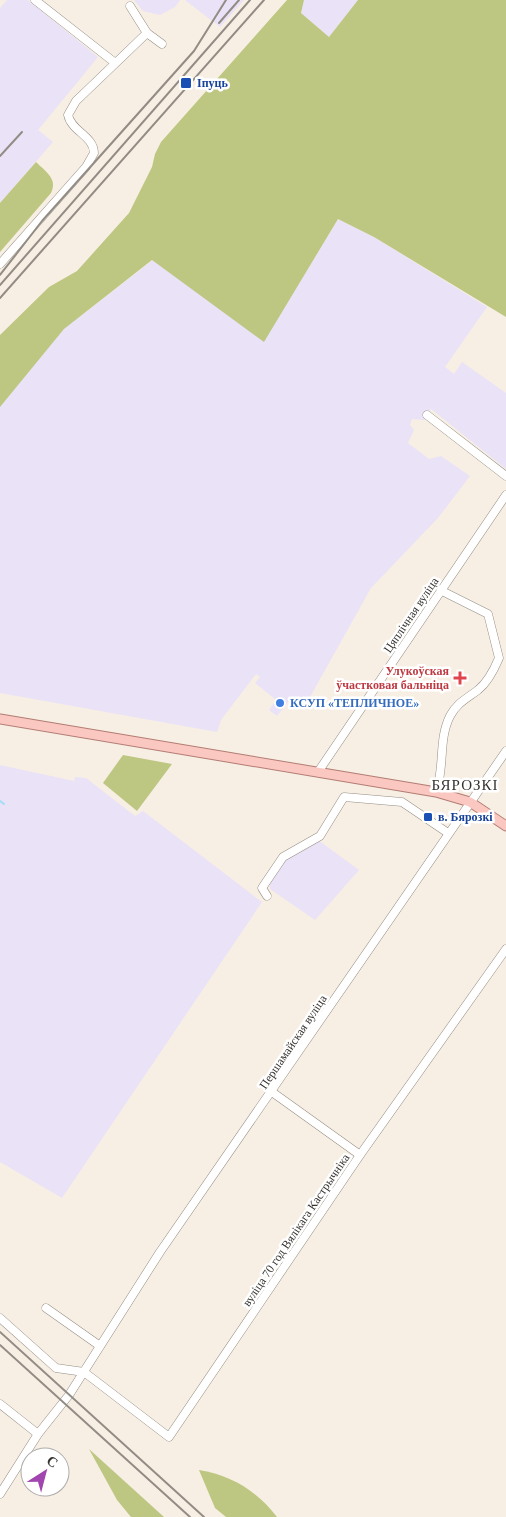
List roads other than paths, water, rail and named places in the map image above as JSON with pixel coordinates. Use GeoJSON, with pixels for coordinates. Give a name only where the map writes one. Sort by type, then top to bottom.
{"type":"FeatureCollection","features":[{"type":"Feature","properties":{"kind":"main road"},"geometry":{"type":"LineString","coordinates":[[0,719],[436,792],[470,802],[506,826]]}},
{"type":"Feature","properties":{"kind":"street"},"geometry":{"type":"LineString","coordinates":[[35,0],[114,62]]}},
{"type":"Feature","properties":{"kind":"street"},"geometry":{"type":"LineString","coordinates":[[130,6],[146,33],[162,44]]}},
{"type":"Feature","properties":{"kind":"street"},"geometry":{"type":"LineString","coordinates":[[0,264],[86,168],[94,153],[94,148],[69,121],[68,115],[76,101],[114,62],[124,57],[146,33]]}},
{"type":"Feature","properties":{"kind":"street"},"geometry":{"type":"LineString","coordinates":[[427,415],[506,476]]}},
{"type":"Feature","properties":{"kind":"street","name":"Цяплічная вуліца"},"geometry":{"type":"LineString","coordinates":[[318,772],[506,495]]}},
{"type":"Feature","properties":{"kind":"street"},"geometry":{"type":"LineString","coordinates":[[436,792],[440,781],[443,736],[449,718],[457,705],[479,689],[490,677],[499,658],[488,614],[442,590]]}},
{"type":"Feature","properties":{"kind":"street","name":"Першамайская вуліца"},"geometry":{"type":"LineString","coordinates":[[38,1434],[84,1372],[160,1252],[272,1092],[448,832],[506,751]]}},
{"type":"Feature","properties":{"kind":"street"},"geometry":{"type":"LineString","coordinates":[[267,896],[262,888],[282,857],[320,836],[344,797],[402,802],[448,832]]}},
{"type":"Feature","properties":{"kind":"street","name":"вуліца 70 год Вялікага Кастрычніка"},"geometry":{"type":"LineString","coordinates":[[84,1372],[169,1437],[360,1155],[506,949]]}},
{"type":"Feature","properties":{"kind":"street"},"geometry":{"type":"LineString","coordinates":[[272,1092],[360,1155]]}},
{"type":"Feature","properties":{"kind":"street"},"geometry":{"type":"LineString","coordinates":[[46,1308],[100,1346]]}},
{"type":"Feature","properties":{"kind":"street"},"geometry":{"type":"LineString","coordinates":[[0,1318],[56,1368],[84,1372]]}},
{"type":"Feature","properties":{"kind":"street"},"geometry":{"type":"LineString","coordinates":[[0,1404],[38,1434],[0,1494]]}},
{"type":"Feature","properties":{"kind":"waterway"},"geometry":{"type":"LineString","coordinates":[[0,801],[4,804]]}},
{"type":"Feature","properties":{"kind":"railway"},"geometry":{"type":"LineString","coordinates":[[0,275],[42,221],[194,51],[226,0]]}},
{"type":"Feature","properties":{"kind":"railway"},"geometry":{"type":"LineString","coordinates":[[219,23],[239,0]]}},
{"type":"Feature","properties":{"kind":"railway"},"geometry":{"type":"LineString","coordinates":[[0,285],[250,0]]}},
{"type":"Feature","properties":{"kind":"railway"},"geometry":{"type":"LineString","coordinates":[[0,298],[264,0]]}},
{"type":"Feature","properties":{"kind":"railway"},"geometry":{"type":"LineString","coordinates":[[0,156],[22,132]]}},
{"type":"Feature","properties":{"kind":"railway"},"geometry":{"type":"LineString","coordinates":[[0,1332],[204,1517]]}},
{"type":"Feature","properties":{"kind":"railway"},"geometry":{"type":"LineString","coordinates":[[0,1345],[190,1517]]}},
{"type":"Feature","properties":{"kind":"place","name":"Іпуць"},"geometry":{"type":"Point","coordinates":[186,83]}},
{"type":"Feature","properties":{"kind":"place","name":"Улукоўская ўчастковая бальніца"},"geometry":{"type":"Point","coordinates":[460,678]}},
{"type":"Feature","properties":{"kind":"place","name":"КСУП «ТЕПЛИЧНОЕ»"},"geometry":{"type":"Point","coordinates":[280,703]}},
{"type":"Feature","properties":{"kind":"place","name":"в. Бярозкі"},"geometry":{"type":"Point","coordinates":[428,817]}},
{"type":"Feature","properties":{"kind":"district","name":"БЯРОЗКІ"},"geometry":{"type":"Point","coordinates":[465,785]}}]}
